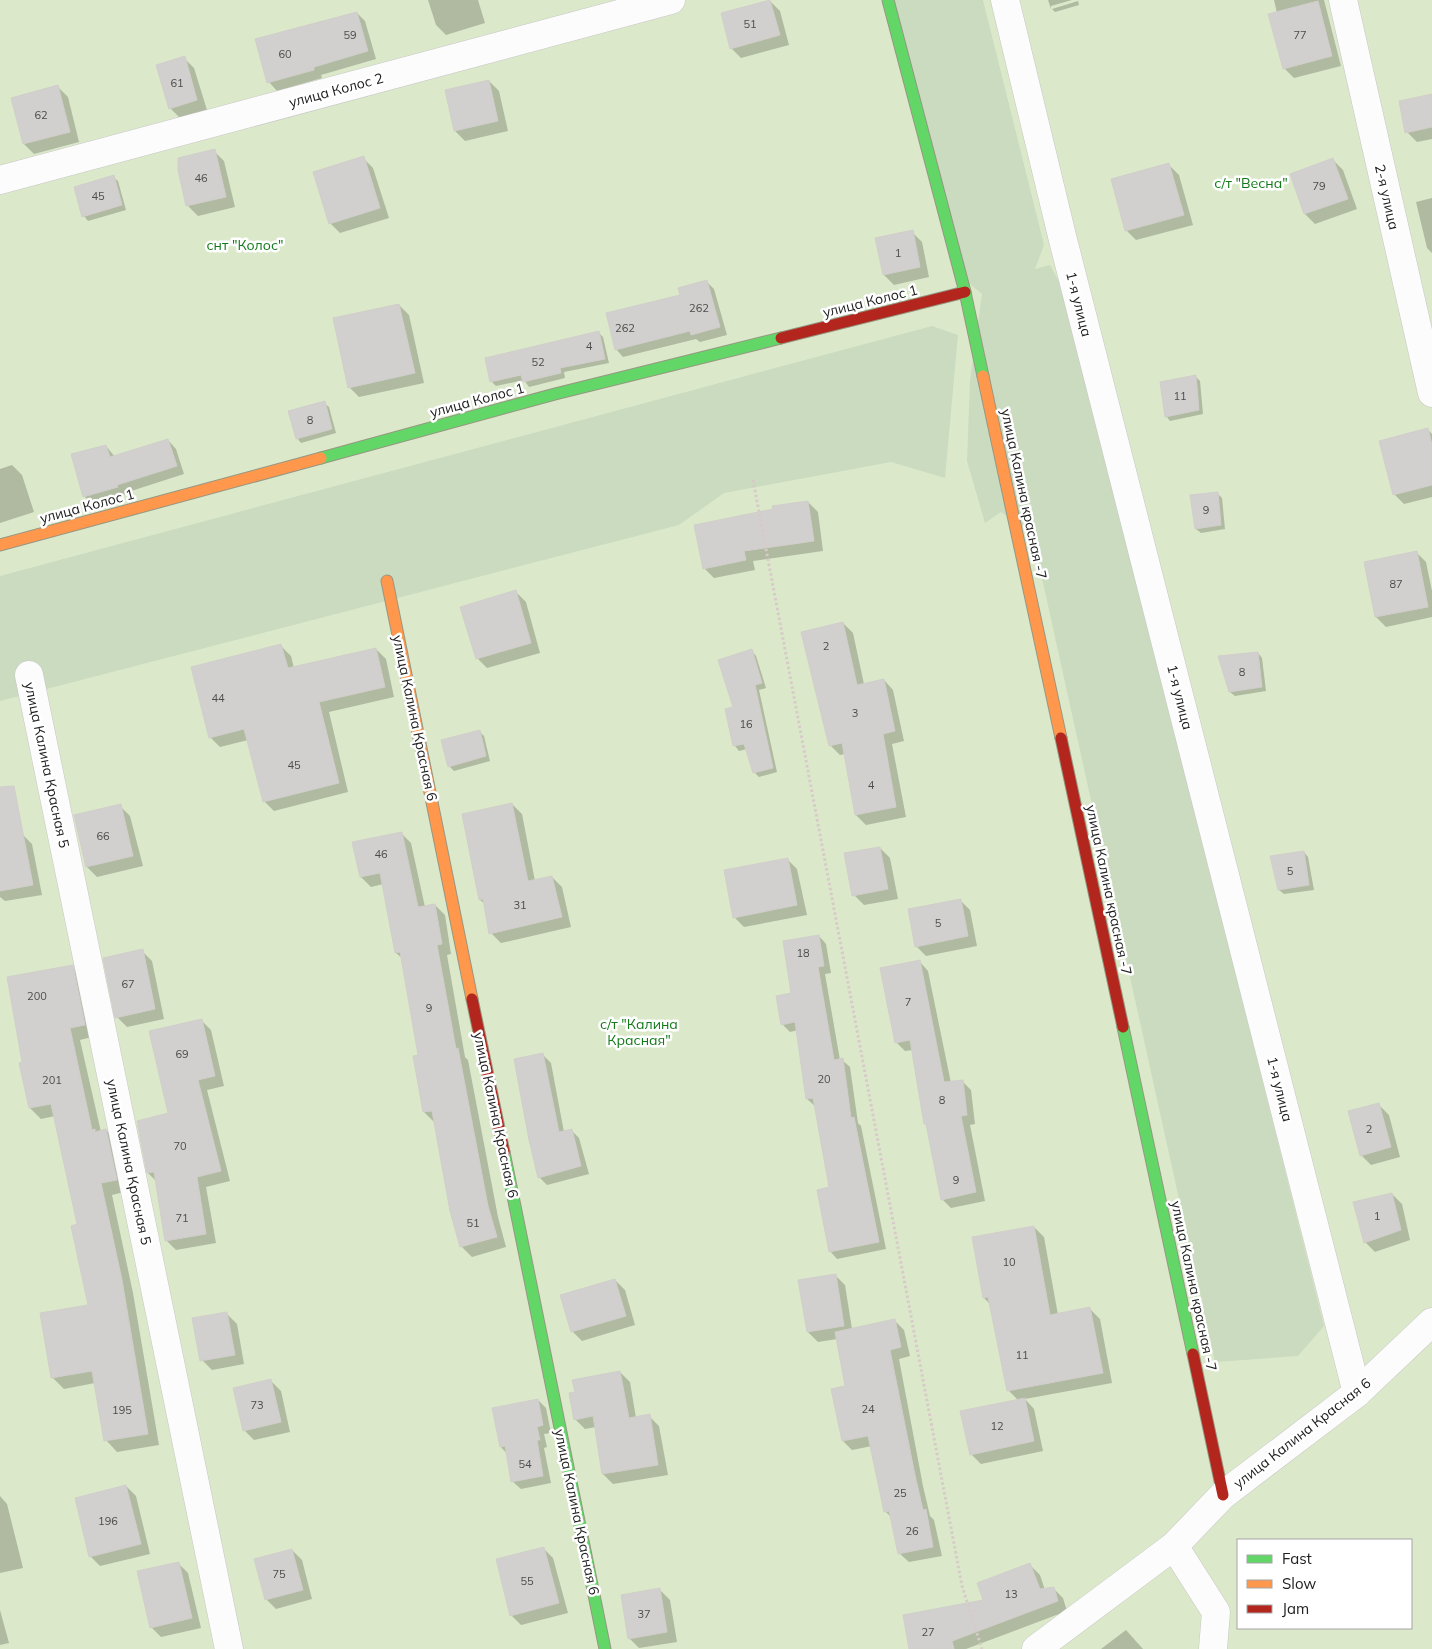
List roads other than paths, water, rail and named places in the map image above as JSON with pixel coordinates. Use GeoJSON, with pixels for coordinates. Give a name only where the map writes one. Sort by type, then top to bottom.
{"type":"FeatureCollection","features":[{"type":"Feature","properties":{"kind":"street","name":"улица Колос 2"},"geometry":{"type":"LineString","coordinates":[[0,180],[671,0]]}},
{"type":"Feature","properties":{"kind":"street"},"geometry":{"type":"LineString","coordinates":[[888,0],[965,292]]}},
{"type":"Feature","properties":{"kind":"street","name":"1-я улица"},"geometry":{"type":"LineString","coordinates":[[1005,0],[1064,246],[1357,1393]]}},
{"type":"Feature","properties":{"kind":"street","name":"2-я улица"},"geometry":{"type":"LineString","coordinates":[[1343,0],[1432,393]]}},
{"type":"Feature","properties":{"kind":"street","name":"улица Колос 1"},"geometry":{"type":"LineString","coordinates":[[0,545],[555,394],[965,292]]}},
{"type":"Feature","properties":{"kind":"street","name":"улица Калина красная -7"},"geometry":{"type":"LineString","coordinates":[[965,292],[1223,1495]]}},
{"type":"Feature","properties":{"kind":"street","name":"улица Калина Красная 6"},"geometry":{"type":"LineString","coordinates":[[388,581],[605,1649]]}},
{"type":"Feature","properties":{"kind":"street","name":"улица Калина Красная 5"},"geometry":{"type":"LineString","coordinates":[[28,675],[228,1649]]}},
{"type":"Feature","properties":{"kind":"street","name":"улица Калина Красная 6"},"geometry":{"type":"LineString","coordinates":[[1036,1649],[1174,1546],[1223,1495],[1357,1393],[1432,1322]]}},
{"type":"Feature","properties":{"kind":"street"},"geometry":{"type":"LineString","coordinates":[[1174,1546],[1216,1612],[1213,1649]]}},
{"type":"Feature","properties":{"kind":"park label","name":"с/т \"Весна\""},"geometry":{"type":"Point","coordinates":[1251,183]}},
{"type":"Feature","properties":{"kind":"park label","name":"снт \"Колос\""},"geometry":{"type":"Point","coordinates":[245,245]}},
{"type":"Feature","properties":{"kind":"park label","name":"с/т \"Калина Красная\""},"geometry":{"type":"Point","coordinates":[639,1032]}}]}
